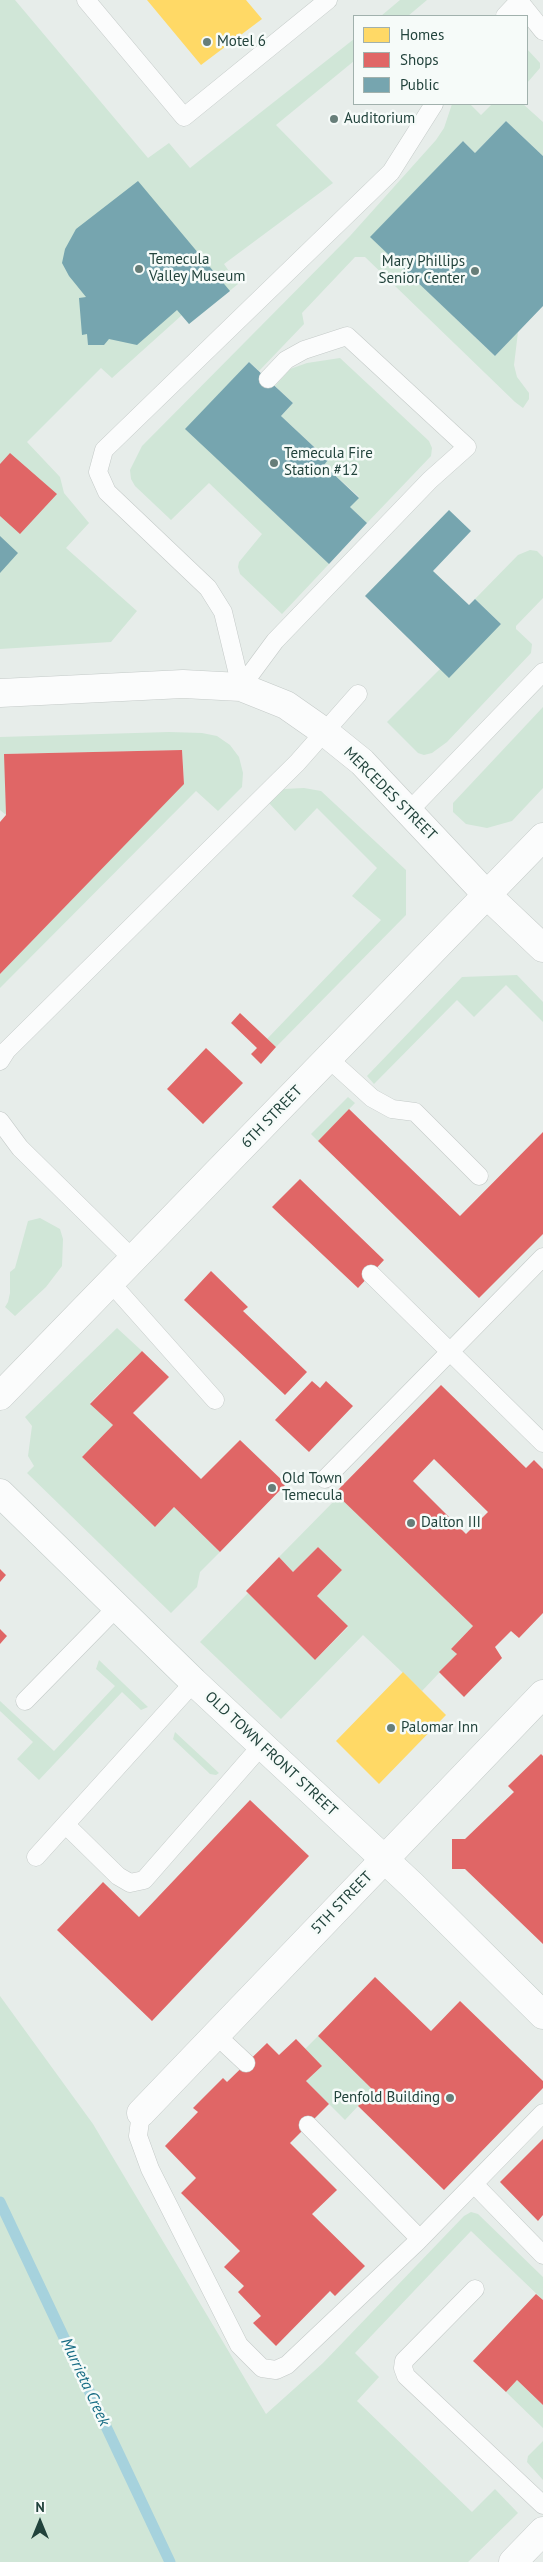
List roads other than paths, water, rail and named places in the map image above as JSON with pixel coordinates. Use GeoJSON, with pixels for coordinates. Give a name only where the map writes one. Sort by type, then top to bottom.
{"type":"FeatureCollection","features":[{"type":"Feature","properties":{"kind":"street","name":"MERCEDES STREET"},"geometry":{"type":"LineString","coordinates":[[0,693],[183,684],[241,687],[286,705],[326,733],[362,762],[488,896],[543,948]]}},
{"type":"Feature","properties":{"kind":"street","name":"6TH STREET"},"geometry":{"type":"LineString","coordinates":[[0,1396],[488,896],[543,837]]}},
{"type":"Feature","properties":{"kind":"street","name":"OLD TOWN FRONT STREET"},"geometry":{"type":"LineString","coordinates":[[0,1492],[194,1682],[384,1860],[543,2015]]}},
{"type":"Feature","properties":{"kind":"street","name":"5TH STREET"},"geometry":{"type":"LineString","coordinates":[[141,2113],[543,1694]]}},
{"type":"Feature","properties":{"kind":"street"},"geometry":{"type":"LineString","coordinates":[[513,2562],[543,2531]]}},
{"type":"Feature","properties":{"kind":"lane"},"geometry":{"type":"LineString","coordinates":[[86,0],[184,118],[328,0]]}},
{"type":"Feature","properties":{"kind":"lane"},"geometry":{"type":"LineString","coordinates":[[507,15],[519,1],[543,30]]}},
{"type":"Feature","properties":{"kind":"lane"},"geometry":{"type":"LineString","coordinates":[[241,687],[222,612],[208,588],[107,492],[98,472],[104,450],[392,172],[433,105]]}},
{"type":"Feature","properties":{"kind":"lane"},"geometry":{"type":"LineString","coordinates":[[241,687],[275,641],[430,480],[467,447],[347,336],[304,350],[286,360],[268,379]]}},
{"type":"Feature","properties":{"kind":"lane"},"geometry":{"type":"LineString","coordinates":[[408,811],[543,672]]}},
{"type":"Feature","properties":{"kind":"lane"},"geometry":{"type":"LineString","coordinates":[[0,1061],[7,1050],[326,733],[358,694]]}},
{"type":"Feature","properties":{"kind":"lane"},"geometry":{"type":"LineString","coordinates":[[329,1059],[372,1098],[392,1109],[414,1112],[479,1176]]}},
{"type":"Feature","properties":{"kind":"lane"},"geometry":{"type":"LineString","coordinates":[[0,1121],[20,1148],[133,1259]]}},
{"type":"Feature","properties":{"kind":"lane"},"geometry":{"type":"LineString","coordinates":[[325,1479],[543,1257]]}},
{"type":"Feature","properties":{"kind":"lane"},"geometry":{"type":"LineString","coordinates":[[371,1274],[451,1350],[543,1443]]}},
{"type":"Feature","properties":{"kind":"lane"},"geometry":{"type":"LineString","coordinates":[[111,1283],[216,1400]]}},
{"type":"Feature","properties":{"kind":"lane"},"geometry":{"type":"LineString","coordinates":[[25,1701],[117,1607]]}},
{"type":"Feature","properties":{"kind":"lane"},"geometry":{"type":"LineString","coordinates":[[36,1857],[194,1682]]}},
{"type":"Feature","properties":{"kind":"lane"},"geometry":{"type":"LineString","coordinates":[[66,1825],[118,1876],[130,1883],[144,1880],[262,1745]]}},
{"type":"Feature","properties":{"kind":"lane"},"geometry":{"type":"LineString","coordinates":[[216,2034],[246,2063]]}},
{"type":"Feature","properties":{"kind":"lane"},"geometry":{"type":"LineString","coordinates":[[141,2113],[138,2136],[150,2169],[238,2345],[262,2368],[276,2370],[287,2365],[420,2239],[543,2113]]}},
{"type":"Feature","properties":{"kind":"lane"},"geometry":{"type":"LineString","coordinates":[[308,2125],[420,2239]]}},
{"type":"Feature","properties":{"kind":"lane"},"geometry":{"type":"LineString","coordinates":[[474,2184],[543,2255]]}},
{"type":"Feature","properties":{"kind":"lane"},"geometry":{"type":"LineString","coordinates":[[475,2290],[404,2361],[403,2368],[406,2376],[543,2506]]}},
{"type":"Feature","properties":{"kind":"waterway","name":"Murrieta Creek"},"geometry":{"type":"LineString","coordinates":[[0,2202],[170,2562]]}},
{"type":"Feature","properties":{"kind":"place","name":"Motel 6"},"geometry":{"type":"Point","coordinates":[207,42]}},
{"type":"Feature","properties":{"kind":"place","name":"Auditorium"},"geometry":{"type":"Point","coordinates":[334,119]}},
{"type":"Feature","properties":{"kind":"place","name":"Temecula Valley Museum"},"geometry":{"type":"Point","coordinates":[139,269]}},
{"type":"Feature","properties":{"kind":"place","name":"Mary Phillips Senior Center"},"geometry":{"type":"Point","coordinates":[475,271]}},
{"type":"Feature","properties":{"kind":"place","name":"Temecula Fire Station #12"},"geometry":{"type":"Point","coordinates":[274,463]}},
{"type":"Feature","properties":{"kind":"place","name":"Old Town Temecula"},"geometry":{"type":"Point","coordinates":[272,1488]}},
{"type":"Feature","properties":{"kind":"place","name":"Dalton III"},"geometry":{"type":"Point","coordinates":[411,1523]}},
{"type":"Feature","properties":{"kind":"place","name":"Palomar Inn"},"geometry":{"type":"Point","coordinates":[391,1728]}},
{"type":"Feature","properties":{"kind":"place","name":"Penfold Building"},"geometry":{"type":"Point","coordinates":[450,2098]}}]}
